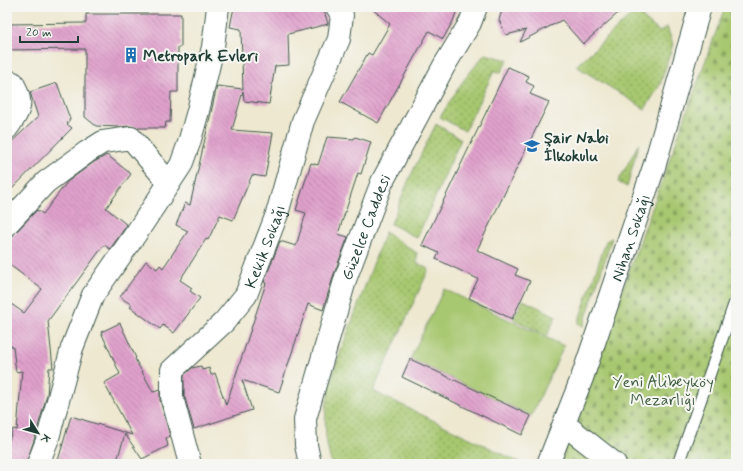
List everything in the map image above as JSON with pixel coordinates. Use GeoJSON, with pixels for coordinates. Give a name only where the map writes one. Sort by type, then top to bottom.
{"type":"FeatureCollection","features":[{"type":"Feature","properties":{"kind":"street"},"geometry":{"type":"LineString","coordinates":[[38,464],[48,438],[72,348],[93,295],[181,165],[190,143],[213,47],[218,7]]}},
{"type":"Feature","properties":{"kind":"street","name":"Kekik Sokağı"},"geometry":{"type":"LineString","coordinates":[[190,464],[172,398],[172,370],[224,322],[246,295],[277,214],[304,121],[339,39],[342,15],[337,7]]}},
{"type":"Feature","properties":{"kind":"street","name":"Güzelce Caddesi"},"geometry":{"type":"LineString","coordinates":[[310,464],[306,445],[305,419],[346,277],[382,182],[470,23],[476,7]]}},
{"type":"Feature","properties":{"kind":"street","name":"Nihan Sokağı"},"geometry":{"type":"LineString","coordinates":[[548,464],[582,378],[654,167],[695,10]]}},
{"type":"Feature","properties":{"kind":"street"},"geometry":{"type":"LineString","coordinates":[[7,81],[13,83],[18,93],[19,103],[18,112],[7,128]]}},
{"type":"Feature","properties":{"kind":"street"},"geometry":{"type":"LineString","coordinates":[[7,224],[46,182],[103,142],[131,138],[169,183]]}},
{"type":"Feature","properties":{"kind":"street"},"geometry":{"type":"LineString","coordinates":[[564,424],[615,464]]}},
{"type":"Feature","properties":{"kind":"lane"},"geometry":{"type":"LineString","coordinates":[[678,464],[736,298]]}},
{"type":"Feature","properties":{"kind":"green space"},"geometry":{"type":"Polygon","coordinates":[[[640,7],[650,7],[642,17],[660,32],[667,27],[673,44],[660,85],[645,109],[576,66],[640,7]]]}},
{"type":"Feature","properties":{"kind":"green space","name":"Yeni Alibeyköy Mezarlığı"},"geometry":{"type":"Polygon","coordinates":[[[725,7],[736,7],[736,464],[559,464],[725,7]]]}},
{"type":"Feature","properties":{"kind":"green space"},"geometry":{"type":"Polygon","coordinates":[[[485,54],[508,60],[501,72],[494,71],[465,131],[440,117],[463,81],[485,54]]]}},
{"type":"Feature","properties":{"kind":"green space"},"geometry":{"type":"Polygon","coordinates":[[[436,124],[461,139],[417,238],[391,224],[409,179],[436,124]]]}},
{"type":"Feature","properties":{"kind":"green space"},"geometry":{"type":"Polygon","coordinates":[[[639,143],[627,187],[618,182],[639,143]]]}},
{"type":"Feature","properties":{"kind":"green space"},"geometry":{"type":"Polygon","coordinates":[[[385,232],[417,253],[417,263],[429,269],[373,391],[523,464],[332,464],[327,445],[325,426],[326,407],[334,370],[385,232]]]}},
{"type":"Feature","properties":{"kind":"green space"},"geometry":{"type":"Polygon","coordinates":[[[612,238],[583,327],[578,323],[606,241],[612,238]]]}},
{"type":"Feature","properties":{"kind":"green space"},"geometry":{"type":"Polygon","coordinates":[[[444,289],[564,346],[531,416],[410,359],[444,289]]]}},
{"type":"Feature","properties":{"kind":"green space"},"geometry":{"type":"Polygon","coordinates":[[[523,300],[556,316],[547,336],[513,319],[523,300]]]}},
{"type":"Feature","properties":{"kind":"building"},"geometry":{"type":"Polygon","coordinates":[[[234,7],[323,7],[328,24],[288,34],[289,65],[275,66],[269,104],[244,101],[243,91],[232,130],[273,133],[265,177],[252,175],[233,220],[220,215],[208,240],[206,239],[180,280],[192,288],[190,291],[200,298],[174,333],[163,325],[160,329],[130,307],[132,305],[120,297],[146,261],[157,269],[160,265],[163,268],[188,231],[176,225],[185,203],[190,205],[217,86],[243,89],[241,29],[230,27],[234,7]]]}},
{"type":"Feature","properties":{"kind":"building"},"geometry":{"type":"Polygon","coordinates":[[[370,7],[458,7],[453,21],[443,39],[429,31],[378,123],[340,102],[368,53],[372,55],[390,24],[370,7]]]}},
{"type":"Feature","properties":{"kind":"building"},"geometry":{"type":"Polygon","coordinates":[[[503,7],[625,7],[583,44],[562,20],[520,42],[526,30],[506,35],[499,20],[503,7]]]}},
{"type":"Feature","properties":{"kind":"building"},"geometry":{"type":"Polygon","coordinates":[[[86,14],[181,14],[181,47],[178,47],[178,92],[171,92],[170,122],[166,122],[165,128],[96,126],[85,117],[85,49],[7,50],[7,24],[86,23],[86,14]]]}},
{"type":"Feature","properties":{"kind":"building","name":"Şair Nabi İlkokulu"},"geometry":{"type":"Polygon","coordinates":[[[508,67],[529,76],[526,82],[534,86],[530,94],[549,102],[477,250],[518,269],[515,275],[530,281],[512,319],[469,298],[478,279],[436,259],[439,253],[422,245],[508,67]]]}},
{"type":"Feature","properties":{"kind":"building"},"geometry":{"type":"Polygon","coordinates":[[[57,83],[70,119],[67,124],[72,128],[7,194],[7,146],[38,117],[30,92],[57,83]]]}},
{"type":"Feature","properties":{"kind":"building"},"geometry":{"type":"Polygon","coordinates":[[[327,137],[354,139],[355,137],[371,142],[361,174],[358,173],[338,234],[348,237],[334,274],[323,310],[308,304],[279,392],[242,380],[252,410],[194,429],[184,395],[184,375],[192,368],[201,366],[202,370],[209,368],[211,375],[215,373],[226,405],[266,283],[264,282],[280,241],[296,246],[306,213],[296,210],[311,163],[318,165],[327,137]]]}},
{"type":"Feature","properties":{"kind":"building"},"geometry":{"type":"Polygon","coordinates":[[[107,155],[131,174],[106,208],[127,225],[110,249],[104,245],[48,321],[53,368],[49,368],[47,395],[36,434],[26,464],[7,464],[7,446],[13,429],[17,430],[22,371],[16,372],[13,347],[7,343],[7,301],[24,313],[42,289],[7,263],[7,244],[15,233],[37,210],[43,214],[67,182],[94,162],[107,155]]]}},
{"type":"Feature","properties":{"kind":"building"},"geometry":{"type":"Polygon","coordinates":[[[120,323],[136,358],[135,359],[153,392],[160,390],[160,400],[170,436],[166,438],[168,446],[142,459],[125,434],[116,464],[57,464],[71,416],[132,435],[104,383],[120,374],[101,332],[120,323]]]}},
{"type":"Feature","properties":{"kind":"building"},"geometry":{"type":"Polygon","coordinates":[[[410,359],[531,416],[522,435],[402,377],[410,359]]]}},
{"type":"Feature","properties":{"kind":"place","name":"Metropark Evleri"},"geometry":{"type":"Point","coordinates":[131,55]}},
{"type":"Feature","properties":{"kind":"place","name":"Şair Nabi İlkokulu"},"geometry":{"type":"Point","coordinates":[532,146]}}]}
